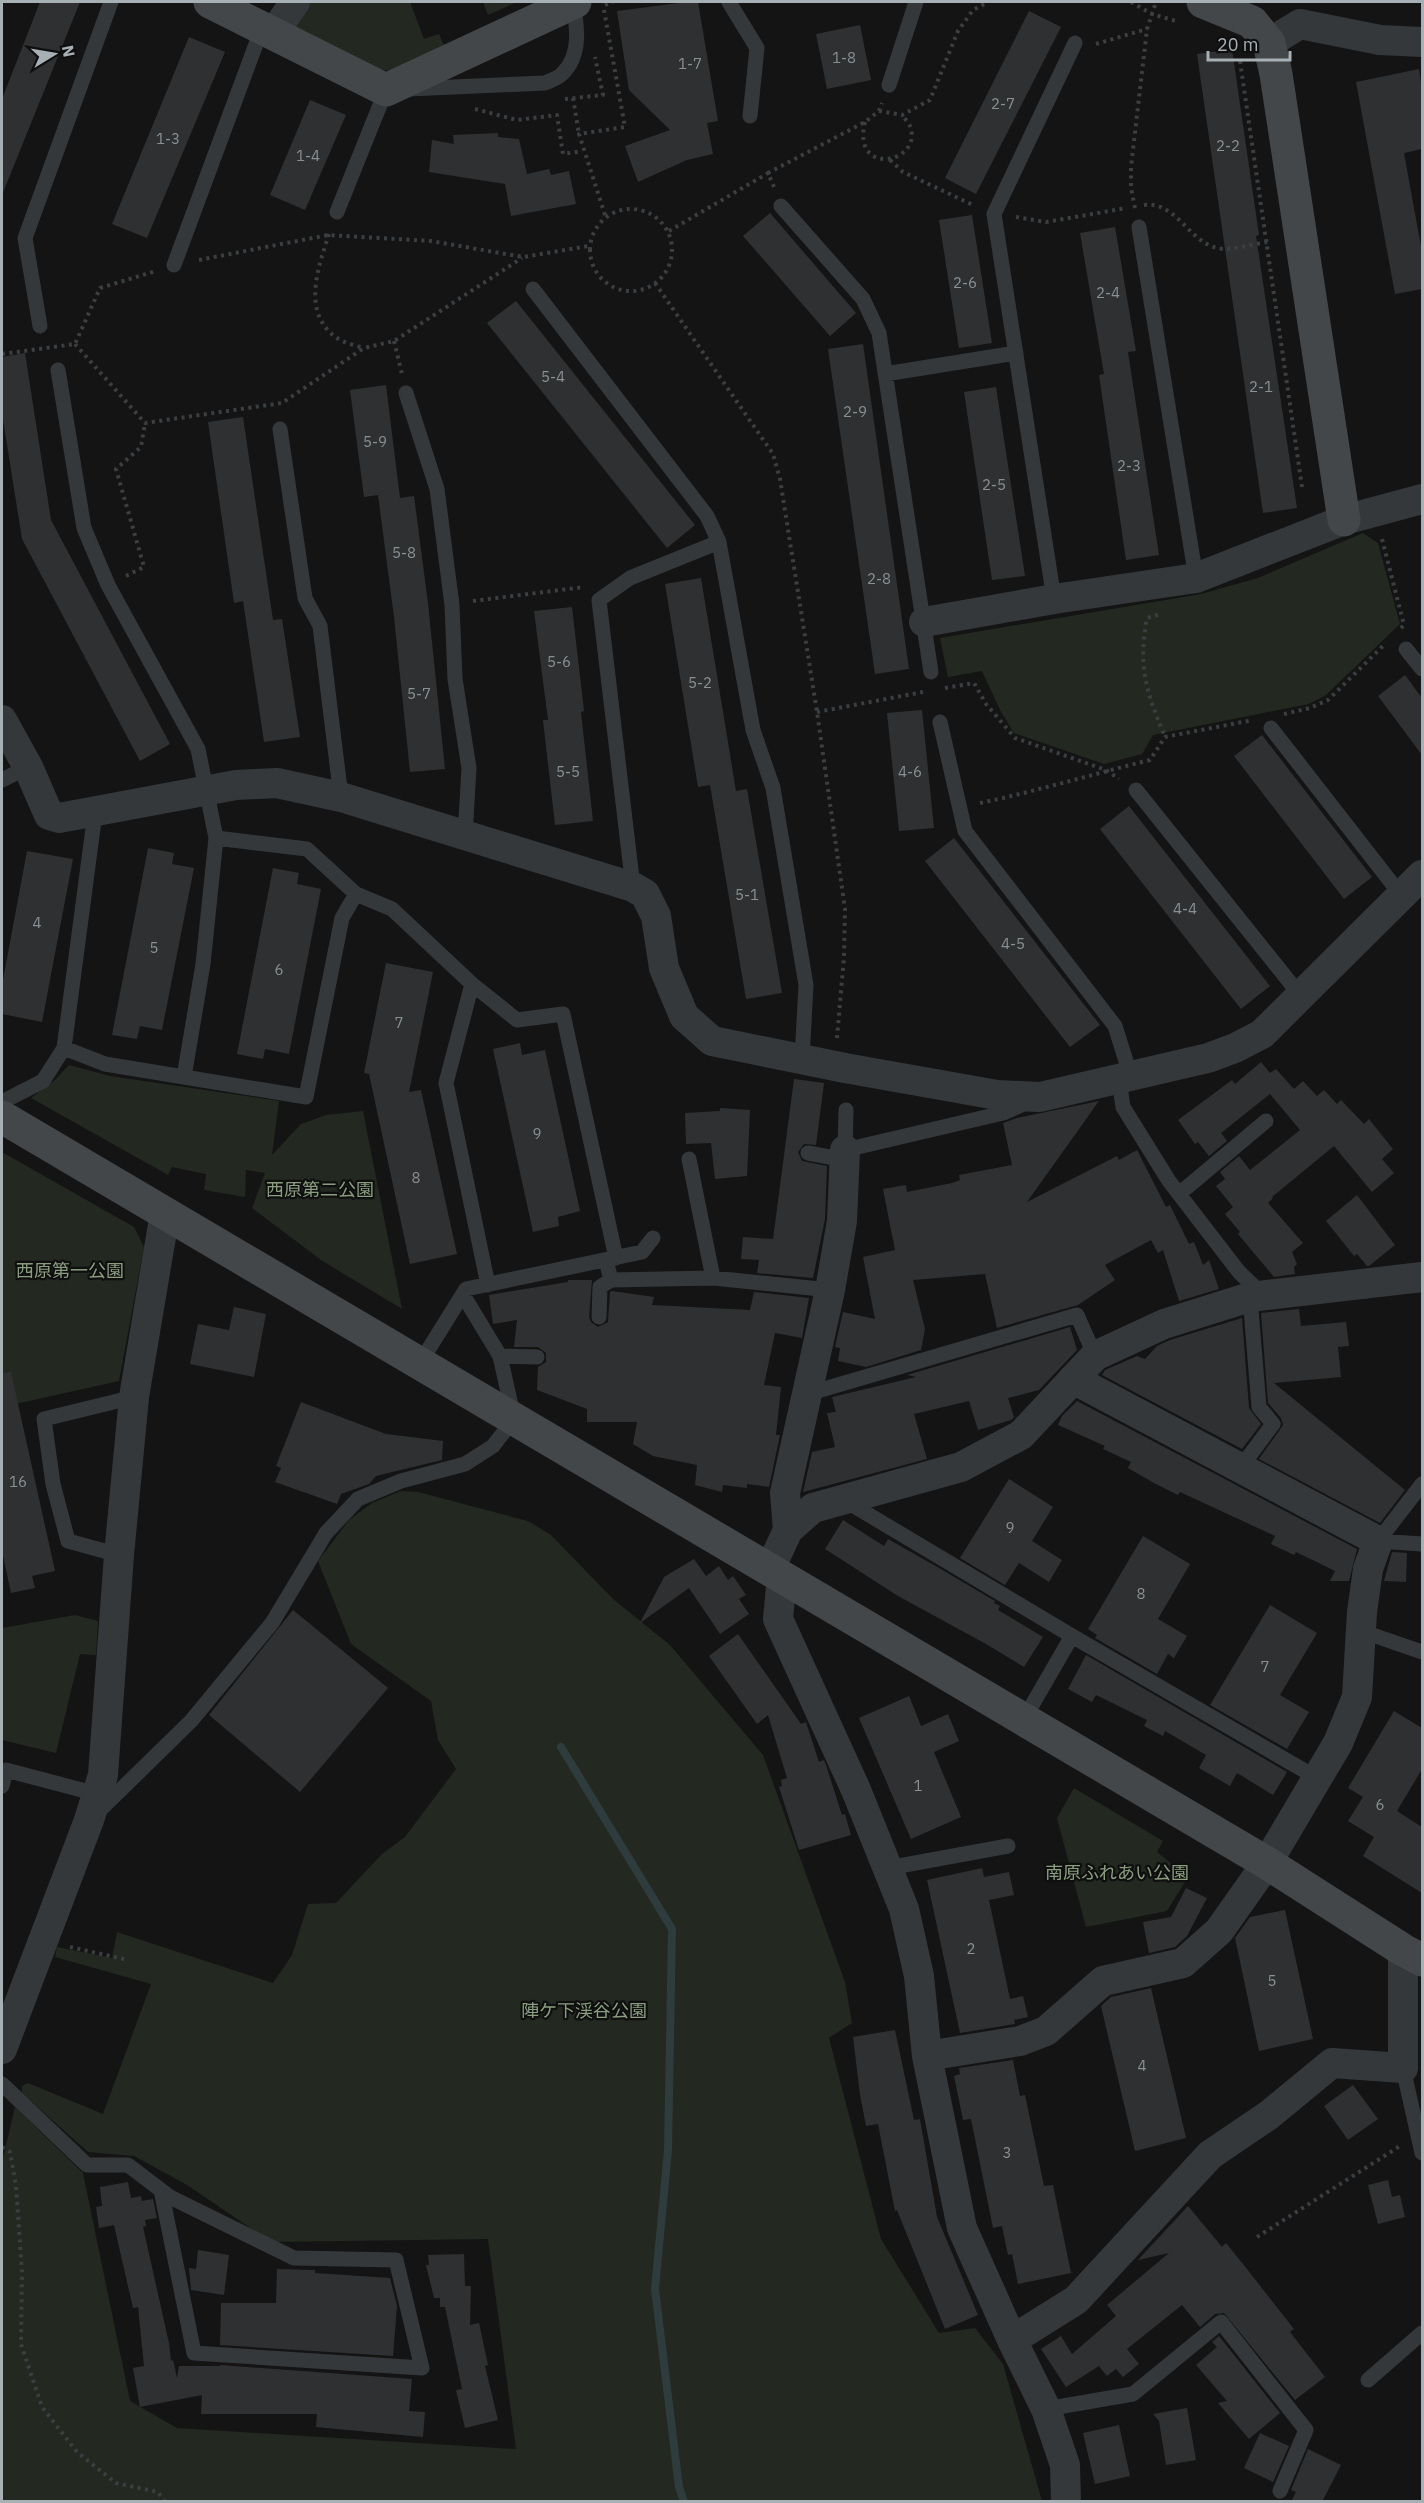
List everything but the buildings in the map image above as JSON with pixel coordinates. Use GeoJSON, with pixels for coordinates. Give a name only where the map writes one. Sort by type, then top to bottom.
{"type":"FeatureCollection","features":[{"type":"Feature","properties":{"kind":"street"},"geometry":{"type":"LineString","coordinates":[[210,2],[386,90],[584,3]]}},
{"type":"Feature","properties":{"kind":"street"},"geometry":{"type":"LineString","coordinates":[[268,31],[295,2]]}},
{"type":"Feature","properties":{"kind":"street"},"geometry":{"type":"LineString","coordinates":[[1193,12],[1251,22],[1269,44],[1276,74],[1344,520]]}},
{"type":"Feature","properties":{"kind":"street"},"geometry":{"type":"LineString","coordinates":[[1269,44],[1300,24],[1380,40],[1422,42]]}},
{"type":"Feature","properties":{"kind":"street"},"geometry":{"type":"LineString","coordinates":[[924,622],[1054,599],[1196,578],[1344,520],[1422,500]]}},
{"type":"Feature","properties":{"kind":"street"},"geometry":{"type":"LineString","coordinates":[[2,720],[28,767],[49,815],[59,819],[236,785],[277,783],[341,797],[633,887],[645,894],[656,916],[663,968],[684,1016],[712,1041],[802,1059],[845,1074],[998,1095],[1040,1097],[1125,1079],[1209,1058],[1262,1034],[1422,874]]}},
{"type":"Feature","properties":{"kind":"street"},"geometry":{"type":"LineString","coordinates":[[2,1117],[1267,1863],[1411,1961],[1412,2084],[1332,2063],[1269,2115],[1210,2155],[1076,2300],[1012,2340]]}},
{"type":"Feature","properties":{"kind":"street"},"geometry":{"type":"LineString","coordinates":[[846,1155],[842,1221],[830,1290],[785,1493],[788,1530],[776,1573],[778,1619],[856,1790],[904,1909],[919,1976],[927,2056],[962,2228],[1046,2409],[1065,2465],[1066,2502]]}},
{"type":"Feature","properties":{"kind":"street"},"geometry":{"type":"LineString","coordinates":[[2,2049],[93,1807],[103,1774],[119,1555],[134,1398],[165,1213]]}},
{"type":"Feature","properties":{"kind":"street"},"geometry":{"type":"LineString","coordinates":[[788,1530],[813,1508],[961,1467],[1021,1435],[1095,1356],[1164,1324],[1257,1296],[1422,1277]]}},
{"type":"Feature","properties":{"kind":"street"},"geometry":{"type":"LineString","coordinates":[[927,2056],[1020,2041],[1046,2031],[1103,1981],[1183,1963],[1219,1931],[1267,1863],[1338,1743],[1357,1697],[1368,1569],[1378,1540],[1074,1379]]}},
{"type":"Feature","properties":{"kind":"lane"},"geometry":{"type":"LineString","coordinates":[[40,326],[25,238],[111,2]]}},
{"type":"Feature","properties":{"kind":"lane"},"geometry":{"type":"LineString","coordinates":[[729,2],[757,48],[750,116]]}},
{"type":"Feature","properties":{"kind":"lane"},"geometry":{"type":"LineString","coordinates":[[889,85],[916,2]]}},
{"type":"Feature","properties":{"kind":"lane"},"geometry":{"type":"LineString","coordinates":[[337,212],[386,90],[545,83],[562,74],[575,52],[584,3]]}},
{"type":"Feature","properties":{"kind":"lane"},"geometry":{"type":"LineString","coordinates":[[174,265],[268,31]]}},
{"type":"Feature","properties":{"kind":"lane"},"geometry":{"type":"LineString","coordinates":[[1054,599],[994,214],[1073,47]]}},
{"type":"Feature","properties":{"kind":"lane"},"geometry":{"type":"LineString","coordinates":[[781,206],[863,299],[879,333],[931,672]]}},
{"type":"Feature","properties":{"kind":"lane"},"geometry":{"type":"LineString","coordinates":[[1139,227],[1196,578]]}},
{"type":"Feature","properties":{"kind":"lane"},"geometry":{"type":"LineString","coordinates":[[533,289],[707,516],[719,542],[753,730],[773,788],[806,985],[802,1059]]}},
{"type":"Feature","properties":{"kind":"lane"},"geometry":{"type":"LineString","coordinates":[[885,374],[1016,353]]}},
{"type":"Feature","properties":{"kind":"lane"},"geometry":{"type":"LineString","coordinates":[[58,370],[70,430],[84,528],[108,585],[198,749],[208,790],[216,838],[203,964],[184,1077]]}},
{"type":"Feature","properties":{"kind":"lane"},"geometry":{"type":"LineString","coordinates":[[406,393],[437,489],[452,605],[455,680],[469,768],[465,836]]}},
{"type":"Feature","properties":{"kind":"lane"},"geometry":{"type":"LineString","coordinates":[[280,429],[305,598],[320,626],[341,797]]}},
{"type":"Feature","properties":{"kind":"lane"},"geometry":{"type":"LineString","coordinates":[[633,887],[598,600],[630,578],[719,542]]}},
{"type":"Feature","properties":{"kind":"lane"},"geometry":{"type":"LineString","coordinates":[[1406,649],[1422,669]]}},
{"type":"Feature","properties":{"kind":"lane"},"geometry":{"type":"LineString","coordinates":[[940,722],[965,831],[1115,1026],[1125,1079],[1123,1107],[1168,1181],[1257,1296],[1259,1407],[1273,1424],[1241,1467]]}},
{"type":"Feature","properties":{"kind":"lane"},"geometry":{"type":"LineString","coordinates":[[1275,722],[1401,895]]}},
{"type":"Feature","properties":{"kind":"lane"},"geometry":{"type":"LineString","coordinates":[[2,780],[28,767]]}},
{"type":"Feature","properties":{"kind":"lane"},"geometry":{"type":"LineString","coordinates":[[1136,790],[1300,995]]}},
{"type":"Feature","properties":{"kind":"lane"},"geometry":{"type":"LineString","coordinates":[[2,1102],[43,1081],[64,1048],[95,813]]}},
{"type":"Feature","properties":{"kind":"lane"},"geometry":{"type":"LineString","coordinates":[[216,838],[307,849],[356,894],[392,909],[472,984],[517,1020],[562,1014],[611,1259],[611,1280]]}},
{"type":"Feature","properties":{"kind":"lane"},"geometry":{"type":"LineString","coordinates":[[64,1048],[105,1064],[306,1097],[342,918],[356,894]]}},
{"type":"Feature","properties":{"kind":"lane"},"geometry":{"type":"LineString","coordinates":[[472,984],[447,1083],[488,1285]]}},
{"type":"Feature","properties":{"kind":"lane"},"geometry":{"type":"LineString","coordinates":[[808,1153],[846,1155],[1003,1113],[1040,1097]]}},
{"type":"Feature","properties":{"kind":"lane"},"geometry":{"type":"LineString","coordinates":[[846,1110],[846,1155]]}},
{"type":"Feature","properties":{"kind":"lane"},"geometry":{"type":"LineString","coordinates":[[1179,1194],[1266,1121]]}},
{"type":"Feature","properties":{"kind":"lane"},"geometry":{"type":"LineString","coordinates":[[689,1159],[713,1278]]}},
{"type":"Feature","properties":{"kind":"lane"},"geometry":{"type":"LineString","coordinates":[[420,1363],[466,1289],[642,1252],[653,1238]]}},
{"type":"Feature","properties":{"kind":"lane"},"geometry":{"type":"LineString","coordinates":[[599,1317],[600,1287],[611,1280],[713,1278],[830,1290]]}},
{"type":"Feature","properties":{"kind":"lane"},"geometry":{"type":"LineString","coordinates":[[2,1786],[6,1770],[93,1807],[191,1721],[272,1623],[326,1533],[358,1499],[401,1480],[465,1464],[493,1446],[514,1419],[500,1356],[463,1295]]}},
{"type":"Feature","properties":{"kind":"lane"},"geometry":{"type":"LineString","coordinates":[[807,1394],[1077,1315],[1095,1356]]}},
{"type":"Feature","properties":{"kind":"lane"},"geometry":{"type":"LineString","coordinates":[[500,1356],[537,1357]]}},
{"type":"Feature","properties":{"kind":"lane"},"geometry":{"type":"LineString","coordinates":[[119,1555],[68,1541],[53,1484],[44,1419],[134,1398]]}},
{"type":"Feature","properties":{"kind":"lane"},"geometry":{"type":"LineString","coordinates":[[1378,1540],[1422,1484]]}},
{"type":"Feature","properties":{"kind":"lane"},"geometry":{"type":"LineString","coordinates":[[841,1499],[1317,1778]]}},
{"type":"Feature","properties":{"kind":"lane"},"geometry":{"type":"LineString","coordinates":[[1378,1540],[1422,1544]]}},
{"type":"Feature","properties":{"kind":"lane"},"geometry":{"type":"LineString","coordinates":[[1361,1631],[1422,1652]]}},
{"type":"Feature","properties":{"kind":"lane"},"geometry":{"type":"LineString","coordinates":[[1024,1719],[1072,1636]]}},
{"type":"Feature","properties":{"kind":"lane"},"geometry":{"type":"LineString","coordinates":[[888,1868],[1008,1846]]}},
{"type":"Feature","properties":{"kind":"lane"},"geometry":{"type":"LineString","coordinates":[[2,2084],[87,2165],[128,2165],[161,2190],[170,2197],[294,2258],[396,2260],[422,2368],[194,2353],[161,2190]]}},
{"type":"Feature","properties":{"kind":"lane"},"geometry":{"type":"LineString","coordinates":[[1412,2084],[1422,2153]]}},
{"type":"Feature","properties":{"kind":"lane"},"geometry":{"type":"LineString","coordinates":[[1046,2409],[1133,2394],[1221,2322],[1306,2430],[1280,2491]]}},
{"type":"Feature","properties":{"kind":"lane"},"geometry":{"type":"LineString","coordinates":[[1368,2380],[1422,2333]]}},
{"type":"Feature","properties":{"kind":"path"},"geometry":{"type":"LineString","coordinates":[[879,111],[902,115],[930,100],[958,31],[973,10],[988,2]]}},
{"type":"Feature","properties":{"kind":"path"},"geometry":{"type":"LineString","coordinates":[[1131,2],[1152,14],[1193,12]]}},
{"type":"Feature","properties":{"kind":"path"},"geometry":{"type":"LineString","coordinates":[[1139,227],[1131,167],[1147,28],[1156,2]]}},
{"type":"Feature","properties":{"kind":"path"},"geometry":{"type":"LineString","coordinates":[[579,134],[625,127],[584,3]]}},
{"type":"Feature","properties":{"kind":"path"},"geometry":{"type":"LineString","coordinates":[[1073,47],[1147,28]]}},
{"type":"Feature","properties":{"kind":"path"},"geometry":{"type":"LineString","coordinates":[[1239,59],[1302,487]]}},
{"type":"Feature","properties":{"kind":"path"},"geometry":{"type":"LineString","coordinates":[[669,231],[768,173],[865,122],[879,111],[889,85]]}},
{"type":"Feature","properties":{"kind":"path"},"geometry":{"type":"LineString","coordinates":[[573,98],[582,151],[606,218]]}},
{"type":"Feature","properties":{"kind":"path"},"geometry":{"type":"LineString","coordinates":[[474,109],[517,120],[557,115],[563,154],[582,151]]}},
{"type":"Feature","properties":{"kind":"path"},"geometry":{"type":"LineString","coordinates":[[865,122],[862,136],[866,149],[876,158],[890,160],[903,154],[911,142],[910,127],[902,115]]}},
{"type":"Feature","properties":{"kind":"path"},"geometry":{"type":"LineString","coordinates":[[890,160],[903,172],[994,214],[1046,222],[1151,204],[1164,206],[1203,243],[1219,249],[1277,240]]}},
{"type":"Feature","properties":{"kind":"path"},"geometry":{"type":"LineString","coordinates":[[768,173],[781,206]]}},
{"type":"Feature","properties":{"kind":"path"},"geometry":{"type":"LineString","coordinates":[[634,208],[654,215],[669,231],[673,253],[666,274],[649,288],[628,292],[607,285],[593,268],[589,246],[596,226],[606,218],[613,212],[634,208]]}},
{"type":"Feature","properties":{"kind":"path"},"geometry":{"type":"LineString","coordinates":[[337,212],[315,280],[315,306],[324,328],[339,339],[364,348]]}},
{"type":"Feature","properties":{"kind":"path"},"geometry":{"type":"LineString","coordinates":[[75,344],[100,288],[174,265],[328,235],[431,241],[523,257],[589,246]]}},
{"type":"Feature","properties":{"kind":"path"},"geometry":{"type":"LineString","coordinates":[[145,423],[282,403],[364,348],[394,341],[523,257]]}},
{"type":"Feature","properties":{"kind":"path"},"geometry":{"type":"LineString","coordinates":[[655,283],[773,454],[780,479],[845,909],[844,957],[837,1038]]}},
{"type":"Feature","properties":{"kind":"path"},"geometry":{"type":"LineString","coordinates":[[394,341],[406,393]]}},
{"type":"Feature","properties":{"kind":"path"},"geometry":{"type":"LineString","coordinates":[[2,354],[75,344]]}},
{"type":"Feature","properties":{"kind":"path"},"geometry":{"type":"LineString","coordinates":[[75,344],[145,423]]}},
{"type":"Feature","properties":{"kind":"path"},"geometry":{"type":"LineString","coordinates":[[108,585],[144,567],[116,469],[141,447],[145,423]]}},
{"type":"Feature","properties":{"kind":"path"},"geometry":{"type":"LineString","coordinates":[[1375,512],[1404,625],[1398,631]]}},
{"type":"Feature","properties":{"kind":"path"},"geometry":{"type":"LineString","coordinates":[[452,605],[582,586],[598,600]]}},
{"type":"Feature","properties":{"kind":"path"},"geometry":{"type":"LineString","coordinates":[[1165,737],[1150,702],[1143,669],[1143,644],[1147,618],[1168,612]]}},
{"type":"Feature","properties":{"kind":"path"},"geometry":{"type":"LineString","coordinates":[[1275,722],[1328,700],[1393,636]]}},
{"type":"Feature","properties":{"kind":"path"},"geometry":{"type":"LineString","coordinates":[[817,712],[974,683],[986,704],[1015,738],[1106,770]]}},
{"type":"Feature","properties":{"kind":"path"},"geometry":{"type":"LineString","coordinates":[[960,808],[1044,789],[1106,770],[1150,760],[1165,737],[1257,720]]}},
{"type":"Feature","properties":{"kind":"path"},"geometry":{"type":"LineString","coordinates":[[41,1941],[128,1960]]}},
{"type":"Feature","properties":{"kind":"path"},"geometry":{"type":"LineString","coordinates":[[1257,2237],[1419,2134]]}},
{"type":"Feature","properties":{"kind":"path"},"geometry":{"type":"LineString","coordinates":[[2,2147],[10,2152],[16,2186],[22,2272],[21,2344],[42,2407],[77,2452],[116,2483],[158,2492],[165,2502]]}},
{"type":"Feature","properties":{"kind":"green space"},"geometry":{"type":"Polygon","coordinates":[[[283,2],[410,2],[424,39],[439,34],[445,48],[390,71],[377,69],[274,16],[283,2]]]}},
{"type":"Feature","properties":{"kind":"green space"},"geometry":{"type":"Polygon","coordinates":[[[483,2],[517,2],[488,15],[483,2]]]}},
{"type":"Feature","properties":{"kind":"green space"},"geometry":{"type":"Polygon","coordinates":[[[1363,533],[1378,543],[1400,624],[1326,695],[1309,704],[1153,735],[1142,754],[1104,764],[1014,733],[1000,710],[982,671],[948,677],[940,638],[1201,594],[1258,578],[1363,533]]]}},
{"type":"Feature","properties":{"kind":"green space","name":"西原第二公園"},"geometry":{"type":"Polygon","coordinates":[[[69,1065],[110,1076],[279,1101],[272,1155],[301,1124],[326,1115],[363,1111],[402,1309],[321,1260],[252,1208],[265,1173],[246,1170],[245,1197],[204,1190],[206,1174],[172,1167],[168,1175],[31,1098],[55,1080],[69,1065]]]}},
{"type":"Feature","properties":{"kind":"green space","name":"西原第一公園"},"geometry":{"type":"Polygon","coordinates":[[[2,1152],[134,1227],[144,1247],[119,1381],[2,1407],[2,1152]]]}},
{"type":"Feature","properties":{"kind":"green space","name":"陣ケ下渓谷公園"},"geometry":{"type":"Polygon","coordinates":[[[401,1491],[418,1492],[528,1521],[551,1535],[613,1599],[670,1645],[763,1755],[845,1982],[852,2023],[829,2038],[881,2239],[939,2333],[975,2328],[1003,2364],[1042,2501],[2,2502],[2,2162],[15,2107],[83,2173],[130,2401],[177,2428],[516,2449],[488,2239],[271,2242],[187,2185],[134,2156],[88,2152],[22,2093],[22,2086],[28,2083],[103,2114],[151,1984],[55,1957],[57,1947],[112,1958],[117,1932],[273,1983],[292,1955],[308,1904],[336,1903],[382,1854],[405,1837],[456,1769],[438,1740],[431,1701],[351,1644],[318,1561],[349,1520],[372,1503],[401,1491]]]}},
{"type":"Feature","properties":{"kind":"green space"},"geometry":{"type":"Polygon","coordinates":[[[75,1615],[98,1621],[96,1655],[80,1654],[56,1753],[2,1740],[2,1628],[75,1615]]]}},
{"type":"Feature","properties":{"kind":"green space","name":"南原ふれあい公園"},"geometry":{"type":"Polygon","coordinates":[[[1074,1788],[1163,1841],[1157,1852],[1188,1877],[1167,1911],[1086,1927],[1057,1818],[1074,1788]]]}},
{"type":"Feature","properties":{"kind":"waterway"},"geometry":{"type":"LineString","coordinates":[[561,1747],[672,1929],[668,2150],[655,2289],[679,2487],[684,2502]]}}]}
